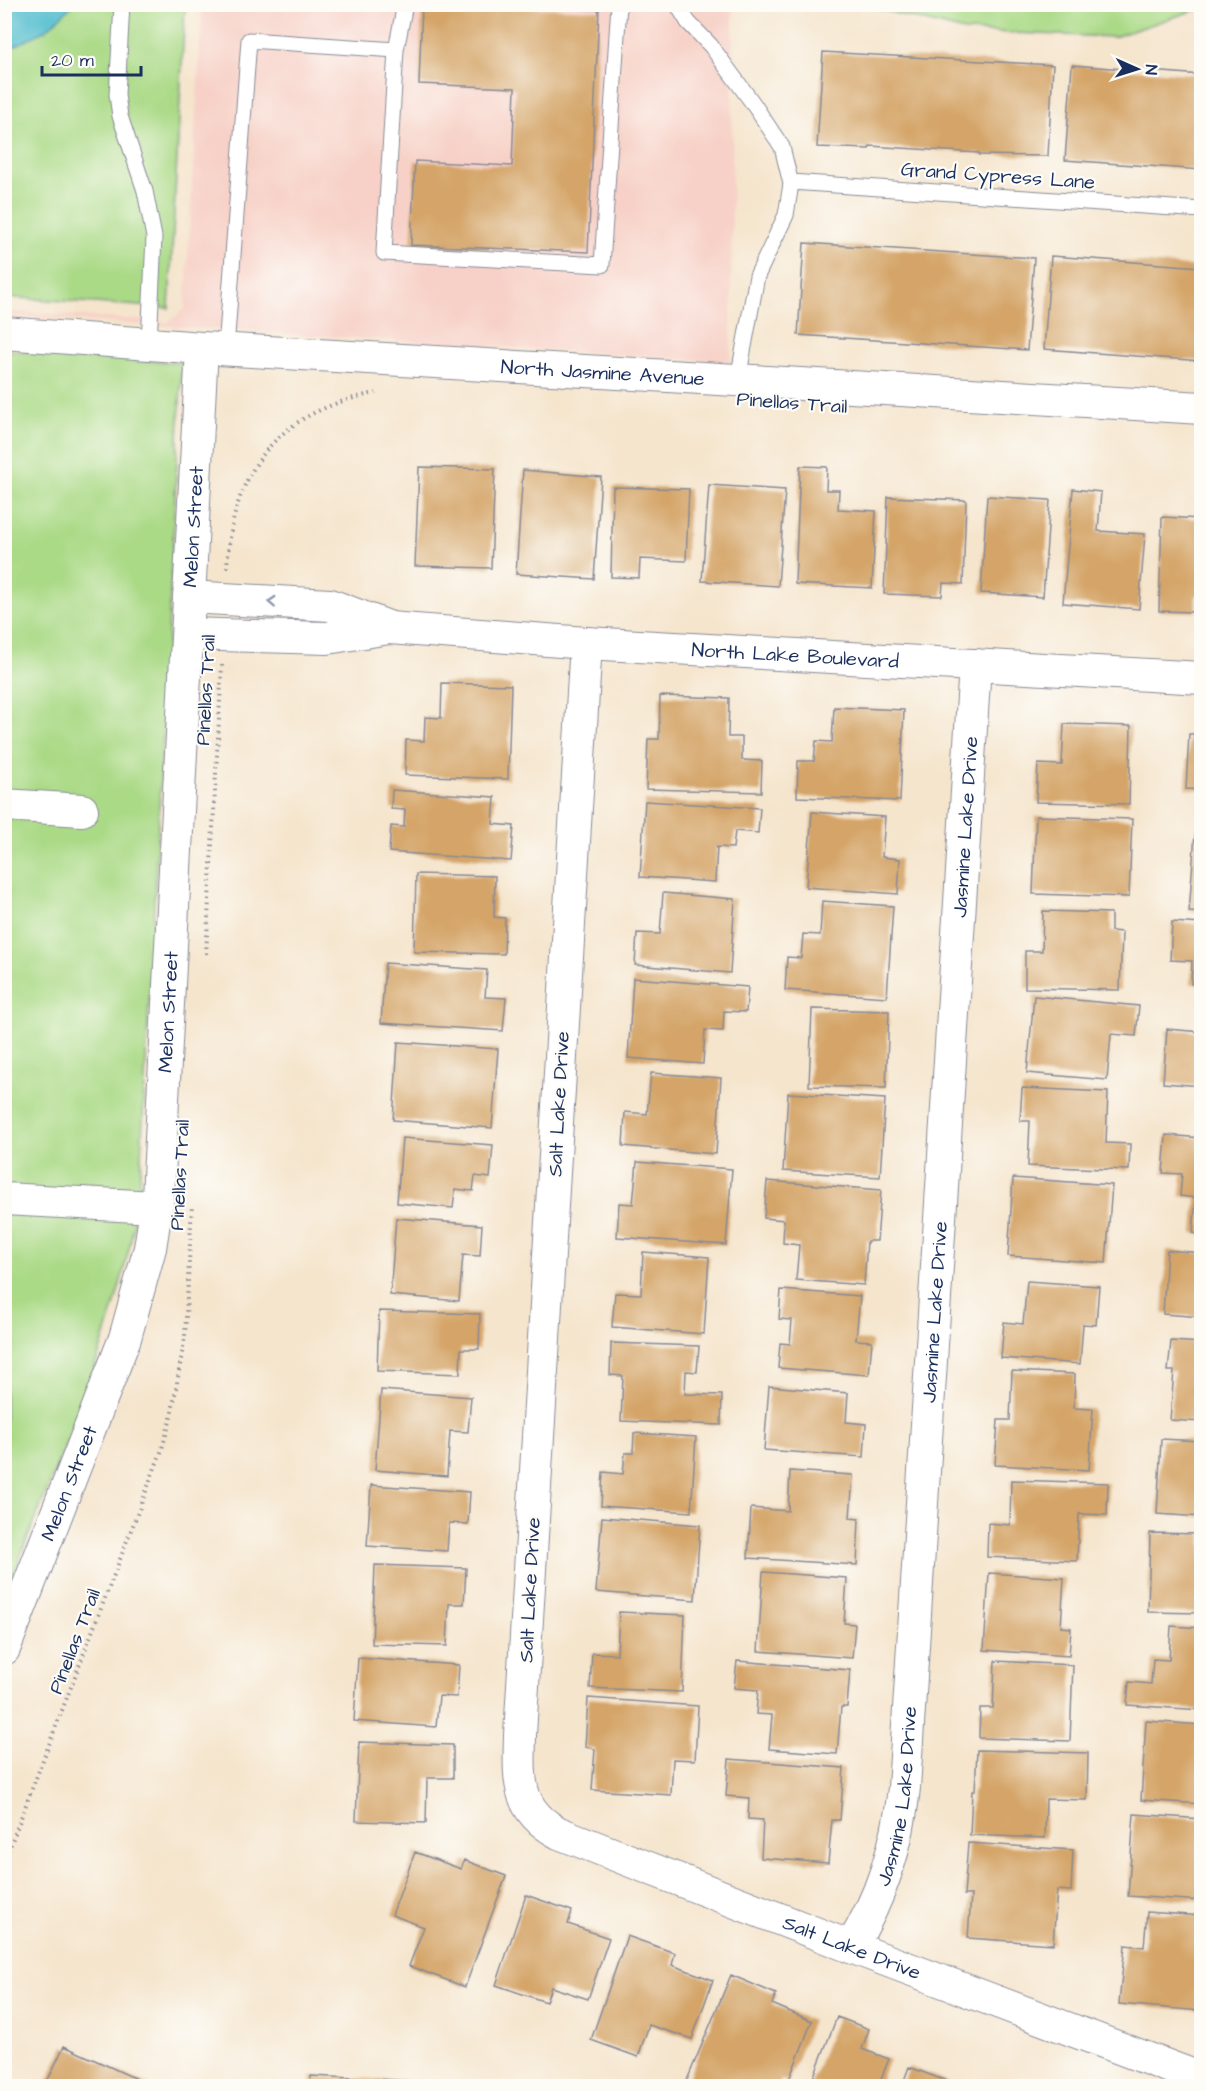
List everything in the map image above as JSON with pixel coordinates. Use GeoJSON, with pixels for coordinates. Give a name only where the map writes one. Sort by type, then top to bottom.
{"type":"FeatureCollection","features":[{"type":"Feature","properties":{"kind":"street","name":"North Jasmine Avenue"},"geometry":{"type":"LineString","coordinates":[[4,333],[214,349],[1202,408]]}},
{"type":"Feature","properties":{"kind":"street","name":"Melon Street"},"geometry":{"type":"LineString","coordinates":[[4,1649],[125,1338],[150,1248],[156,1207],[189,597],[214,349]]}},
{"type":"Feature","properties":{"kind":"street","name":"North Lake Boulevard"},"geometry":{"type":"LineString","coordinates":[[189,597],[330,605],[389,628]]}},
{"type":"Feature","properties":{"kind":"street","name":"North Lake Boulevard"},"geometry":{"type":"LineString","coordinates":[[188,634],[327,638],[389,628],[586,643],[1202,678]]}},
{"type":"Feature","properties":{"kind":"street","name":"Salt Lake Drive"},"geometry":{"type":"LineString","coordinates":[[586,643],[521,1724],[519,1768],[523,1795],[530,1811],[541,1823],[559,1833],[851,1947],[1202,2079]]}},
{"type":"Feature","properties":{"kind":"street","name":"Jasmine Lake Drive"},"geometry":{"type":"LineString","coordinates":[[851,1947],[882,1887],[901,1821],[975,665]]}},
{"type":"Feature","properties":{"kind":"street"},"geometry":{"type":"LineString","coordinates":[[4,806],[82,810]]}},
{"type":"Feature","properties":{"kind":"street"},"geometry":{"type":"LineString","coordinates":[[4,1199],[156,1207]]}},
{"type":"Feature","properties":{"kind":"lane"},"geometry":{"type":"LineString","coordinates":[[122,4],[119,106],[124,135],[145,191],[154,237],[149,343]]}},
{"type":"Feature","properties":{"kind":"lane"},"geometry":{"type":"LineString","coordinates":[[405,4],[396,50],[384,253],[602,265],[620,4]]}},
{"type":"Feature","properties":{"kind":"lane"},"geometry":{"type":"LineString","coordinates":[[677,4],[688,22],[711,46],[782,147],[791,182],[786,215],[757,276],[738,379]]}},
{"type":"Feature","properties":{"kind":"lane"},"geometry":{"type":"LineString","coordinates":[[214,349],[249,40],[396,50]]}},
{"type":"Feature","properties":{"kind":"lane","name":"Grand Cypress Lane"},"geometry":{"type":"LineString","coordinates":[[791,182],[1202,210]]}},
{"type":"Feature","properties":{"kind":"path"},"geometry":{"type":"LineString","coordinates":[[225,599],[228,553],[236,505],[256,463],[275,441],[309,414],[353,398],[382,393]]}},
{"type":"Feature","properties":{"kind":"path","name":"Pinellas Trail"},"geometry":{"type":"LineString","coordinates":[[206,956],[224,635]]}},
{"type":"Feature","properties":{"kind":"path","name":"Pinellas Trail"},"geometry":{"type":"LineString","coordinates":[[4,1862],[161,1452],[171,1418],[185,1336],[193,1194]]}},
{"type":"Feature","properties":{"kind":"shaded area"},"geometry":{"type":"Polygon","coordinates":[[[202,5],[733,5],[731,362],[5,316],[4,311],[168,322],[185,309],[202,5]]]}},
{"type":"Feature","properties":{"kind":"green space"},"geometry":{"type":"Polygon","coordinates":[[[1201,4],[1201,8],[1114,37],[964,31],[864,5],[1201,4]]]}},
{"type":"Feature","properties":{"kind":"green space"},"geometry":{"type":"Polygon","coordinates":[[[4,5],[185,5],[169,308],[5,297],[4,5]]]}},
{"type":"Feature","properties":{"kind":"green space"},"geometry":{"type":"Polygon","coordinates":[[[5,350],[182,363],[139,1196],[129,1248],[101,1349],[5,1596],[5,350]]]}},
{"type":"Feature","properties":{"kind":"water"},"geometry":{"type":"Polygon","coordinates":[[[5,4],[73,5],[46,30],[5,51],[5,4]]]}},
{"type":"Feature","properties":{"kind":"building"},"geometry":{"type":"Polygon","coordinates":[[[422,4],[599,10],[588,252],[411,245],[415,161],[512,166],[515,88],[419,84],[422,4]]]}},
{"type":"Feature","properties":{"kind":"building"},"geometry":{"type":"Polygon","coordinates":[[[823,52],[1053,65],[1048,156],[979,155],[979,153],[870,146],[869,149],[817,147],[823,52]]]}},
{"type":"Feature","properties":{"kind":"building"},"geometry":{"type":"Polygon","coordinates":[[[1072,65],[1202,75],[1202,170],[1065,160],[1072,65]]]}},
{"type":"Feature","properties":{"kind":"building"},"geometry":{"type":"Polygon","coordinates":[[[804,243],[1034,258],[1027,350],[798,335],[804,243]]]}},
{"type":"Feature","properties":{"kind":"building"},"geometry":{"type":"Polygon","coordinates":[[[1051,256],[1202,267],[1202,361],[1044,349],[1051,256]]]}},
{"type":"Feature","properties":{"kind":"building"},"geometry":{"type":"Polygon","coordinates":[[[800,466],[827,467],[826,490],[839,490],[838,509],[876,511],[872,588],[795,584],[800,466]]]}},
{"type":"Feature","properties":{"kind":"building"},"geometry":{"type":"Polygon","coordinates":[[[419,467],[495,469],[491,568],[415,566],[419,467]]]}},
{"type":"Feature","properties":{"kind":"building"},"geometry":{"type":"Polygon","coordinates":[[[523,470],[601,477],[594,579],[516,574],[523,470]]]}},
{"type":"Feature","properties":{"kind":"building"},"geometry":{"type":"Polygon","coordinates":[[[709,485],[785,490],[778,586],[702,581],[709,485]]]}},
{"type":"Feature","properties":{"kind":"building"},"geometry":{"type":"Polygon","coordinates":[[[613,487],[689,489],[686,561],[640,559],[639,578],[611,577],[613,487]]]}},
{"type":"Feature","properties":{"kind":"building"},"geometry":{"type":"Polygon","coordinates":[[[1073,489],[1101,492],[1098,531],[1145,534],[1139,609],[1063,603],[1073,489]]]}},
{"type":"Feature","properties":{"kind":"building"},"geometry":{"type":"Polygon","coordinates":[[[987,496],[1050,500],[1043,597],[981,593],[987,496]]]}},
{"type":"Feature","properties":{"kind":"building"},"geometry":{"type":"Polygon","coordinates":[[[888,497],[966,500],[963,584],[943,583],[942,596],[884,594],[888,497]]]}},
{"type":"Feature","properties":{"kind":"building"},"geometry":{"type":"Polygon","coordinates":[[[1162,517],[1202,519],[1202,595],[1196,595],[1196,612],[1159,611],[1162,517]]]}},
{"type":"Feature","properties":{"kind":"building"},"geometry":{"type":"Polygon","coordinates":[[[442,683],[511,685],[508,779],[405,775],[406,740],[424,741],[425,717],[441,718],[442,683]]]}},
{"type":"Feature","properties":{"kind":"building"},"geometry":{"type":"Polygon","coordinates":[[[660,696],[729,698],[728,737],[742,737],[742,760],[762,761],[761,792],[646,789],[648,739],[659,739],[660,696]]]}},
{"type":"Feature","properties":{"kind":"building"},"geometry":{"type":"Polygon","coordinates":[[[834,707],[904,710],[900,801],[797,797],[798,761],[814,761],[816,741],[832,742],[834,707]]]}},
{"type":"Feature","properties":{"kind":"building"},"geometry":{"type":"Polygon","coordinates":[[[1064,724],[1131,726],[1129,804],[1036,802],[1038,764],[1062,765],[1064,724]]]}},
{"type":"Feature","properties":{"kind":"building"},"geometry":{"type":"Polygon","coordinates":[[[1189,734],[1202,734],[1202,790],[1186,789],[1189,734]]]}},
{"type":"Feature","properties":{"kind":"building"},"geometry":{"type":"Polygon","coordinates":[[[392,790],[495,797],[493,824],[514,826],[511,861],[389,852],[391,826],[404,827],[405,810],[391,809],[392,790]]]}},
{"type":"Feature","properties":{"kind":"building"},"geometry":{"type":"Polygon","coordinates":[[[645,801],[760,808],[758,833],[735,831],[733,848],[717,847],[715,882],[640,877],[645,801]]]}},
{"type":"Feature","properties":{"kind":"building"},"geometry":{"type":"Polygon","coordinates":[[[812,812],[885,817],[882,857],[900,859],[898,894],[806,887],[812,812]]]}},
{"type":"Feature","properties":{"kind":"building"},"geometry":{"type":"Polygon","coordinates":[[[1036,816],[1132,819],[1129,897],[1033,894],[1036,816]]]}},
{"type":"Feature","properties":{"kind":"building"},"geometry":{"type":"Polygon","coordinates":[[[1195,834],[1202,835],[1202,913],[1189,912],[1195,834]]]}},
{"type":"Feature","properties":{"kind":"building"},"geometry":{"type":"Polygon","coordinates":[[[416,874],[495,876],[494,917],[505,918],[504,954],[414,952],[416,874]]]}},
{"type":"Feature","properties":{"kind":"building"},"geometry":{"type":"Polygon","coordinates":[[[663,893],[735,899],[730,973],[635,965],[637,933],[660,934],[663,893]]]}},
{"type":"Feature","properties":{"kind":"building"},"geometry":{"type":"Polygon","coordinates":[[[822,901],[893,906],[887,997],[785,990],[787,957],[801,958],[803,934],[820,935],[822,901]]]}},
{"type":"Feature","properties":{"kind":"building"},"geometry":{"type":"Polygon","coordinates":[[[1043,911],[1111,913],[1111,931],[1122,932],[1120,990],[1025,988],[1025,951],[1042,951],[1043,911]]]}},
{"type":"Feature","properties":{"kind":"building"},"geometry":{"type":"Polygon","coordinates":[[[1172,922],[1202,924],[1202,984],[1191,984],[1192,961],[1170,960],[1172,922]]]}},
{"type":"Feature","properties":{"kind":"building"},"geometry":{"type":"Polygon","coordinates":[[[385,963],[487,970],[485,997],[506,998],[503,1031],[381,1023],[385,963]]]}},
{"type":"Feature","properties":{"kind":"building"},"geometry":{"type":"Polygon","coordinates":[[[633,978],[748,987],[746,1012],[724,1011],[723,1031],[705,1030],[703,1064],[628,1058],[633,978]]]}},
{"type":"Feature","properties":{"kind":"building"},"geometry":{"type":"Polygon","coordinates":[[[1034,996],[1139,1006],[1136,1036],[1111,1034],[1107,1080],[1027,1073],[1034,996]]]}},
{"type":"Feature","properties":{"kind":"building"},"geometry":{"type":"Polygon","coordinates":[[[812,1009],[889,1011],[886,1088],[809,1086],[812,1009]]]}},
{"type":"Feature","properties":{"kind":"building"},"geometry":{"type":"Polygon","coordinates":[[[1167,1029],[1202,1032],[1202,1086],[1163,1083],[1167,1029]]]}},
{"type":"Feature","properties":{"kind":"building"},"geometry":{"type":"Polygon","coordinates":[[[398,1042],[498,1049],[492,1128],[393,1120],[398,1042]]]}},
{"type":"Feature","properties":{"kind":"building"},"geometry":{"type":"Polygon","coordinates":[[[651,1073],[721,1078],[716,1154],[623,1146],[625,1112],[647,1114],[651,1073]]]}},
{"type":"Feature","properties":{"kind":"building"},"geometry":{"type":"Polygon","coordinates":[[[1022,1088],[1108,1092],[1106,1143],[1130,1144],[1129,1170],[1028,1166],[1030,1121],[1020,1121],[1022,1088]]]}},
{"type":"Feature","properties":{"kind":"building"},"geometry":{"type":"Polygon","coordinates":[[[788,1093],[885,1099],[880,1177],[783,1171],[788,1093]]]}},
{"type":"Feature","properties":{"kind":"building"},"geometry":{"type":"Polygon","coordinates":[[[1200,1095],[1202,1095],[1202,1128],[1198,1128],[1200,1095]]]}},
{"type":"Feature","properties":{"kind":"building"},"geometry":{"type":"Polygon","coordinates":[[[1166,1135],[1202,1138],[1202,1234],[1193,1233],[1196,1198],[1180,1196],[1182,1174],[1163,1173],[1166,1135]]]}},
{"type":"Feature","properties":{"kind":"building"},"geometry":{"type":"Polygon","coordinates":[[[402,1138],[493,1145],[490,1178],[475,1176],[473,1191],[455,1189],[453,1208],[397,1203],[402,1138]]]}},
{"type":"Feature","properties":{"kind":"building"},"geometry":{"type":"Polygon","coordinates":[[[637,1162],[732,1169],[726,1245],[617,1237],[619,1203],[633,1204],[637,1162]]]}},
{"type":"Feature","properties":{"kind":"building"},"geometry":{"type":"Polygon","coordinates":[[[1013,1178],[1112,1185],[1106,1263],[1008,1256],[1013,1178]]]}},
{"type":"Feature","properties":{"kind":"building"},"geometry":{"type":"Polygon","coordinates":[[[767,1181],[881,1190],[877,1241],[867,1241],[864,1285],[796,1280],[799,1245],[783,1243],[784,1220],[764,1218],[767,1181]]]}},
{"type":"Feature","properties":{"kind":"building"},"geometry":{"type":"Polygon","coordinates":[[[396,1218],[482,1225],[480,1256],[463,1255],[459,1301],[390,1295],[396,1218]]]}},
{"type":"Feature","properties":{"kind":"building"},"geometry":{"type":"Polygon","coordinates":[[[1167,1250],[1202,1253],[1202,1317],[1163,1314],[1167,1250]]]}},
{"type":"Feature","properties":{"kind":"building"},"geometry":{"type":"Polygon","coordinates":[[[643,1252],[709,1257],[704,1334],[612,1327],[615,1293],[641,1294],[643,1252]]]}},
{"type":"Feature","properties":{"kind":"building"},"geometry":{"type":"Polygon","coordinates":[[[1027,1281],[1099,1286],[1096,1325],[1083,1324],[1080,1364],[1001,1358],[1004,1322],[1023,1324],[1027,1281]]]}},
{"type":"Feature","properties":{"kind":"building"},"geometry":{"type":"Polygon","coordinates":[[[781,1290],[860,1296],[856,1340],[872,1341],[869,1375],[778,1368],[780,1343],[790,1344],[792,1320],[779,1319],[781,1290]]]}},
{"type":"Feature","properties":{"kind":"building"},"geometry":{"type":"Polygon","coordinates":[[[379,1311],[480,1314],[479,1349],[461,1349],[460,1374],[377,1371],[379,1311]]]}},
{"type":"Feature","properties":{"kind":"building"},"geometry":{"type":"Polygon","coordinates":[[[1171,1341],[1202,1343],[1202,1422],[1170,1420],[1174,1371],[1168,1371],[1171,1341]]]}},
{"type":"Feature","properties":{"kind":"building"},"geometry":{"type":"Polygon","coordinates":[[[611,1343],[699,1346],[697,1372],[686,1371],[685,1394],[722,1395],[721,1425],[621,1421],[623,1376],[610,1375],[611,1343]]]}},
{"type":"Feature","properties":{"kind":"building"},"geometry":{"type":"Polygon","coordinates":[[[1012,1371],[1075,1374],[1074,1408],[1093,1409],[1089,1470],[995,1465],[998,1420],[1010,1420],[1012,1371]]]}},
{"type":"Feature","properties":{"kind":"building"},"geometry":{"type":"Polygon","coordinates":[[[769,1386],[848,1393],[846,1422],[866,1424],[864,1457],[764,1450],[769,1386]]]}},
{"type":"Feature","properties":{"kind":"building"},"geometry":{"type":"Polygon","coordinates":[[[381,1390],[471,1397],[468,1432],[450,1431],[447,1476],[375,1470],[381,1390]]]}},
{"type":"Feature","properties":{"kind":"building"},"geometry":{"type":"Polygon","coordinates":[[[634,1433],[696,1437],[691,1512],[601,1506],[603,1472],[623,1474],[625,1453],[633,1453],[634,1433]]]}},
{"type":"Feature","properties":{"kind":"building"},"geometry":{"type":"Polygon","coordinates":[[[1161,1439],[1202,1441],[1202,1517],[1157,1514],[1161,1439]]]}},
{"type":"Feature","properties":{"kind":"building"},"geometry":{"type":"Polygon","coordinates":[[[790,1471],[853,1475],[850,1518],[859,1519],[857,1565],[748,1558],[751,1508],[788,1511],[790,1471]]]}},
{"type":"Feature","properties":{"kind":"building"},"geometry":{"type":"Polygon","coordinates":[[[1011,1480],[1108,1483],[1107,1515],[1079,1514],[1077,1561],[987,1557],[988,1523],[1010,1525],[1011,1480]]]}},
{"type":"Feature","properties":{"kind":"building"},"geometry":{"type":"Polygon","coordinates":[[[371,1485],[470,1492],[468,1524],[449,1523],[447,1551],[367,1546],[371,1485]]]}},
{"type":"Feature","properties":{"kind":"building"},"geometry":{"type":"Polygon","coordinates":[[[602,1517],[700,1525],[695,1600],[596,1592],[602,1517]]]}},
{"type":"Feature","properties":{"kind":"building"},"geometry":{"type":"Polygon","coordinates":[[[1150,1533],[1202,1534],[1202,1613],[1148,1612],[1150,1533]]]}},
{"type":"Feature","properties":{"kind":"building"},"geometry":{"type":"Polygon","coordinates":[[[375,1565],[466,1568],[464,1604],[449,1604],[447,1646],[372,1644],[375,1565]]]}},
{"type":"Feature","properties":{"kind":"building"},"geometry":{"type":"Polygon","coordinates":[[[763,1572],[847,1578],[844,1623],[855,1624],[852,1658],[758,1651],[763,1572]]]}},
{"type":"Feature","properties":{"kind":"building"},"geometry":{"type":"Polygon","coordinates":[[[989,1573],[1064,1578],[1061,1627],[1071,1628],[1069,1656],[984,1650],[989,1573]]]}},
{"type":"Feature","properties":{"kind":"building"},"geometry":{"type":"Polygon","coordinates":[[[619,1612],[685,1615],[682,1692],[590,1688],[592,1653],[617,1654],[619,1612]]]}},
{"type":"Feature","properties":{"kind":"building"},"geometry":{"type":"Polygon","coordinates":[[[1171,1626],[1202,1628],[1202,1710],[1127,1705],[1129,1682],[1151,1684],[1153,1659],[1169,1660],[1171,1626]]]}},
{"type":"Feature","properties":{"kind":"building"},"geometry":{"type":"Polygon","coordinates":[[[358,1658],[459,1665],[457,1697],[439,1696],[436,1727],[354,1721],[358,1658]]]}},
{"type":"Feature","properties":{"kind":"building"},"geometry":{"type":"Polygon","coordinates":[[[737,1661],[850,1670],[847,1707],[841,1707],[837,1754],[769,1749],[772,1715],[756,1714],[758,1690],[734,1688],[737,1661]]]}},
{"type":"Feature","properties":{"kind":"building"},"geometry":{"type":"Polygon","coordinates":[[[995,1661],[1073,1665],[1070,1741],[979,1738],[980,1708],[993,1708],[995,1661]]]}},
{"type":"Feature","properties":{"kind":"building"},"geometry":{"type":"Polygon","coordinates":[[[588,1698],[698,1706],[695,1760],[673,1759],[671,1795],[592,1790],[595,1749],[585,1747],[588,1698]]]}},
{"type":"Feature","properties":{"kind":"building"},"geometry":{"type":"Polygon","coordinates":[[[1146,1721],[1202,1725],[1202,1804],[1141,1800],[1146,1721]]]}},
{"type":"Feature","properties":{"kind":"building"},"geometry":{"type":"Polygon","coordinates":[[[359,1742],[453,1745],[453,1778],[427,1778],[426,1823],[356,1821],[359,1742]]]}},
{"type":"Feature","properties":{"kind":"building"},"geometry":{"type":"Polygon","coordinates":[[[977,1750],[1088,1753],[1087,1800],[1046,1799],[1045,1838],[970,1835],[977,1750]]]}},
{"type":"Feature","properties":{"kind":"building"},"geometry":{"type":"Polygon","coordinates":[[[729,1759],[844,1768],[840,1820],[832,1820],[828,1863],[761,1858],[763,1820],[748,1819],[749,1798],[726,1796],[729,1759]]]}},
{"type":"Feature","properties":{"kind":"building"},"geometry":{"type":"Polygon","coordinates":[[[1134,1814],[1202,1819],[1202,1901],[1128,1896],[1134,1814]]]}},
{"type":"Feature","properties":{"kind":"building"},"geometry":{"type":"Polygon","coordinates":[[[968,1843],[1073,1850],[1071,1891],[1057,1890],[1053,1944],[968,1938],[971,1895],[964,1895],[968,1843]]]}},
{"type":"Feature","properties":{"kind":"building"},"geometry":{"type":"Polygon","coordinates":[[[415,1852],[461,1869],[464,1860],[506,1876],[465,1987],[409,1966],[424,1927],[392,1915],[415,1852]]]}},
{"type":"Feature","properties":{"kind":"building"},"geometry":{"type":"Polygon","coordinates":[[[526,1895],[572,1911],[568,1924],[609,1938],[588,1999],[551,1987],[546,2002],[496,1985],[526,1895]]]}},
{"type":"Feature","properties":{"kind":"building"},"geometry":{"type":"Polygon","coordinates":[[[1147,1912],[1202,1916],[1202,2011],[1119,2004],[1125,1945],[1144,1947],[1147,1912]]]}},
{"type":"Feature","properties":{"kind":"building"},"geometry":{"type":"Polygon","coordinates":[[[627,1936],[675,1953],[672,1965],[713,1980],[692,2039],[649,2025],[638,2057],[591,2040],[627,1936]]]}},
{"type":"Feature","properties":{"kind":"building"},"geometry":{"type":"Polygon","coordinates":[[[731,1975],[776,1994],[772,2004],[812,2021],[788,2082],[781,2080],[779,2086],[685,2085],[731,1975]]]}},
{"type":"Feature","properties":{"kind":"building"},"geometry":{"type":"Polygon","coordinates":[[[837,2017],[869,2029],[862,2049],[889,2059],[878,2086],[810,2086],[837,2017]]]}},
{"type":"Feature","properties":{"kind":"building"},"geometry":{"type":"Polygon","coordinates":[[[64,2046],[152,2086],[45,2086],[64,2046]]]}},
{"type":"Feature","properties":{"kind":"building"},"geometry":{"type":"Polygon","coordinates":[[[909,2067],[960,2086],[902,2086],[909,2067]]]}},
{"type":"Feature","properties":{"kind":"building"},"geometry":{"type":"Polygon","coordinates":[[[311,2076],[499,2085],[499,2086],[310,2086],[311,2076]]]}}]}
